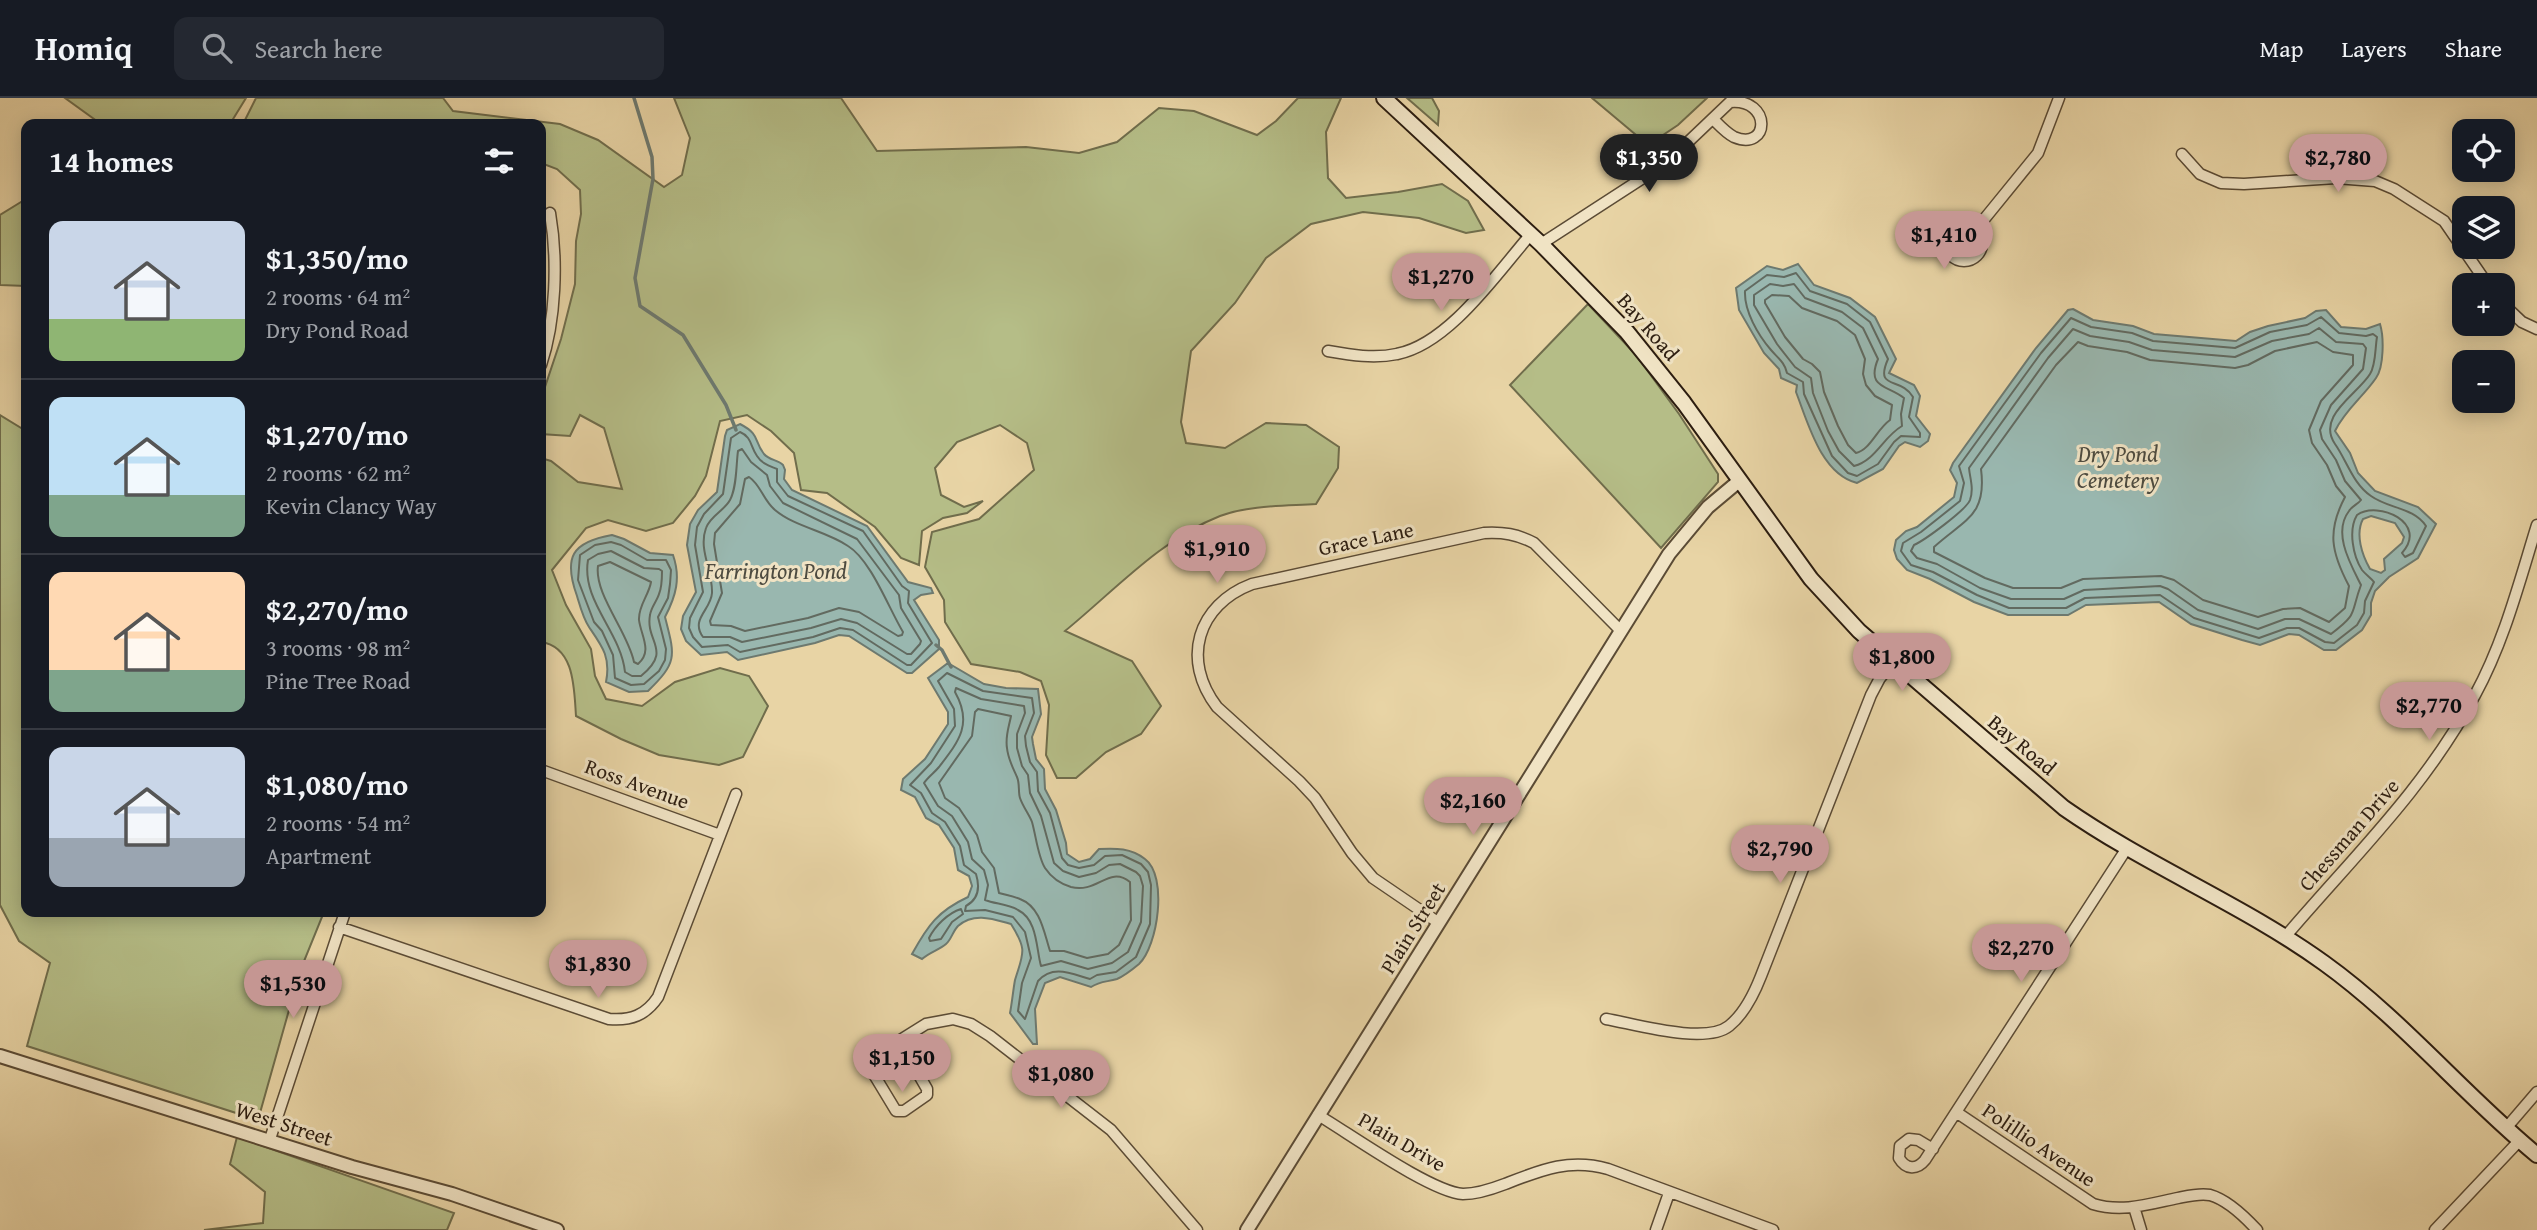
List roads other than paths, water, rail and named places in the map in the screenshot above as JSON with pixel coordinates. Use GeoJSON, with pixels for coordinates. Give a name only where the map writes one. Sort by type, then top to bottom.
{"type":"FeatureCollection","features":[{"type":"Feature","properties":{"kind":"main road","name":"Bay Road"},"geometry":{"type":"LineString","coordinates":[[1384,98],[1580,281],[1646,354],[1811,579],[1859,631],[2064,808],[2127,848],[2285,937],[2325,964],[2357,989],[2537,1155]]}},
{"type":"Feature","properties":{"kind":"street"},"geometry":{"type":"LineString","coordinates":[[1328,351],[1385,356],[1426,344],[1450,326],[1536,239],[1666,163],[1730,102],[1742,98],[1754,102],[1760,108],[1762,116],[1757,132],[1742,138],[1730,135],[1713,119]]}},
{"type":"Feature","properties":{"kind":"street"},"geometry":{"type":"LineString","coordinates":[[1976,228],[2038,153],[2059,98]]}},
{"type":"Feature","properties":{"kind":"street"},"geometry":{"type":"LineString","coordinates":[[2182,154],[2200,174],[2221,183],[2336,178],[2375,181],[2444,221],[2480,273]]}},
{"type":"Feature","properties":{"kind":"street"},"geometry":{"type":"LineString","coordinates":[[546,337],[555,287],[550,213]]}},
{"type":"Feature","properties":{"kind":"street"},"geometry":{"type":"LineString","coordinates":[[2515,315],[2537,330]]}},
{"type":"Feature","properties":{"kind":"street","name":"Plain Street"},"geometry":{"type":"LineString","coordinates":[[1247,1230],[1678,541],[1708,507],[1739,481]]}},
{"type":"Feature","properties":{"kind":"street","name":"Chessman Drive"},"geometry":{"type":"LineString","coordinates":[[2285,937],[2403,804],[2454,732],[2492,660],[2510,614],[2537,525]]}},
{"type":"Feature","properties":{"kind":"street","name":"Grace Lane"},"geometry":{"type":"LineString","coordinates":[[1439,923],[1373,878],[1315,798],[1209,697],[1199,672],[1197,658],[1198,645],[1208,618],[1227,597],[1252,584],[1484,533],[1504,532],[1534,543],[1621,631]]}},
{"type":"Feature","properties":{"kind":"street"},"geometry":{"type":"LineString","coordinates":[[1606,1019],[1692,1033],[1713,1033],[1727,1028],[1735,1019],[1753,995],[1761,976],[1871,695],[1894,660]]}},
{"type":"Feature","properties":{"kind":"street","name":"Ross Avenue"},"geometry":{"type":"LineString","coordinates":[[546,772],[720,835]]}},
{"type":"Feature","properties":{"kind":"street"},"geometry":{"type":"LineString","coordinates":[[339,927],[609,1019],[636,1017],[649,1010],[658,997],[736,794]]}},
{"type":"Feature","properties":{"kind":"street"},"geometry":{"type":"LineString","coordinates":[[1933,1149],[2127,848]]}},
{"type":"Feature","properties":{"kind":"street"},"geometry":{"type":"LineString","coordinates":[[270,1139],[343,917]]}},
{"type":"Feature","properties":{"kind":"street"},"geometry":{"type":"LineString","coordinates":[[900,1042],[927,1092],[923,1100],[899,1112],[893,1109],[869,1062],[872,1057],[900,1042],[920,1027],[953,1019],[971,1024],[1111,1130],[1197,1230]]}},
{"type":"Feature","properties":{"kind":"street","name":"West Street"},"geometry":{"type":"LineString","coordinates":[[0,1056],[352,1167],[452,1194],[536,1227],[556,1230]]}},
{"type":"Feature","properties":{"kind":"street"},"geometry":{"type":"LineString","coordinates":[[2507,1127],[2537,1092]]}},
{"type":"Feature","properties":{"kind":"street","name":"Polillio Avenue"},"geometry":{"type":"LineString","coordinates":[[1956,1112],[2087,1200],[2107,1208],[2134,1207],[2195,1195],[2209,1195],[2231,1206],[2257,1230]]}},
{"type":"Feature","properties":{"kind":"street","name":"Plain Drive"},"geometry":{"type":"LineString","coordinates":[[1318,1115],[1426,1181],[1452,1192],[1463,1194],[1485,1191],[1544,1168],[1569,1164],[1594,1165],[1773,1230]]}},
{"type":"Feature","properties":{"kind":"street"},"geometry":{"type":"LineString","coordinates":[[2435,1230],[2520,1140]]}},
{"type":"Feature","properties":{"kind":"street"},"geometry":{"type":"LineString","coordinates":[[1657,1230],[1669,1194]]}},
{"type":"Feature","properties":{"kind":"street"},"geometry":{"type":"LineString","coordinates":[[2134,1207],[2141,1230]]}},
{"type":"Feature","properties":{"kind":"water"},"geometry":{"type":"Polygon","coordinates":[[[1798,264],[1814,285],[1850,298],[1875,317],[1896,359],[1889,373],[1914,385],[1920,396],[1916,416],[1930,434],[1928,441],[1920,447],[1905,442],[1899,446],[1883,469],[1857,483],[1845,478],[1825,458],[1796,392],[1797,385],[1781,378],[1779,369],[1764,353],[1739,310],[1736,288],[1767,266],[1783,270],[1798,264]]]}},
{"type":"Feature","properties":{"kind":"water","name":"Dry Pond Cemetery"},"geometry":{"type":"Polygon","coordinates":[[[2073,309],[2093,320],[2133,326],[2154,334],[2236,341],[2250,332],[2305,318],[2316,311],[2326,310],[2341,327],[2366,329],[2380,324],[2382,352],[2379,373],[2335,431],[2350,453],[2358,473],[2375,491],[2418,507],[2436,524],[2418,558],[2389,577],[2375,591],[2371,615],[2362,630],[2336,650],[2324,650],[2299,635],[2289,634],[2260,645],[2242,640],[2191,624],[2159,602],[2086,605],[2068,615],[2008,615],[1907,570],[1897,559],[1894,550],[1896,540],[1954,497],[1957,483],[1950,470],[1953,463],[2036,348],[2068,310],[2073,309]],[[2371,516],[2363,519],[2360,544],[2370,569],[2381,573],[2385,570],[2384,559],[2402,543],[2404,537],[2395,523],[2371,516]]]}},
{"type":"Feature","properties":{"kind":"water","name":"Farrington Pond"},"geometry":{"type":"Polygon","coordinates":[[[740,424],[754,435],[766,456],[783,465],[784,479],[792,490],[867,526],[908,582],[931,588],[933,593],[921,595],[914,600],[939,640],[939,649],[912,673],[907,673],[849,636],[839,635],[738,660],[727,652],[701,655],[686,641],[681,629],[683,616],[696,592],[687,545],[690,524],[698,510],[717,492],[727,430],[740,424]]]}},
{"type":"Feature","properties":{"kind":"water"},"geometry":{"type":"Polygon","coordinates":[[[612,535],[650,553],[673,555],[677,571],[676,587],[665,617],[672,658],[665,673],[648,691],[629,692],[606,682],[604,652],[585,620],[573,582],[571,561],[574,554],[588,542],[612,535]]]}},
{"type":"Feature","properties":{"kind":"water"},"geometry":{"type":"Polygon","coordinates":[[[948,663],[984,684],[1038,689],[1041,714],[1032,737],[1033,744],[1036,759],[1044,769],[1045,789],[1056,810],[1067,854],[1079,862],[1090,859],[1099,849],[1129,851],[1145,859],[1156,880],[1158,911],[1146,955],[1123,976],[1091,987],[1060,977],[1045,983],[1035,1009],[1037,1044],[1033,1044],[1010,1013],[1022,952],[1020,940],[1011,924],[984,918],[970,919],[958,926],[946,944],[922,959],[912,954],[935,920],[968,897],[972,886],[969,876],[958,870],[954,848],[939,825],[926,818],[915,797],[901,790],[903,779],[925,759],[948,724],[948,712],[928,678],[948,663]]]}},
{"type":"Feature","properties":{"kind":"waterway"},"geometry":{"type":"LineString","coordinates":[[634,98],[652,157],[653,179],[635,278],[640,306],[683,335],[726,405],[736,430]]}},
{"type":"Feature","properties":{"kind":"waterway"},"geometry":{"type":"LineString","coordinates":[[936,645],[942,650],[951,667]]}}]}
